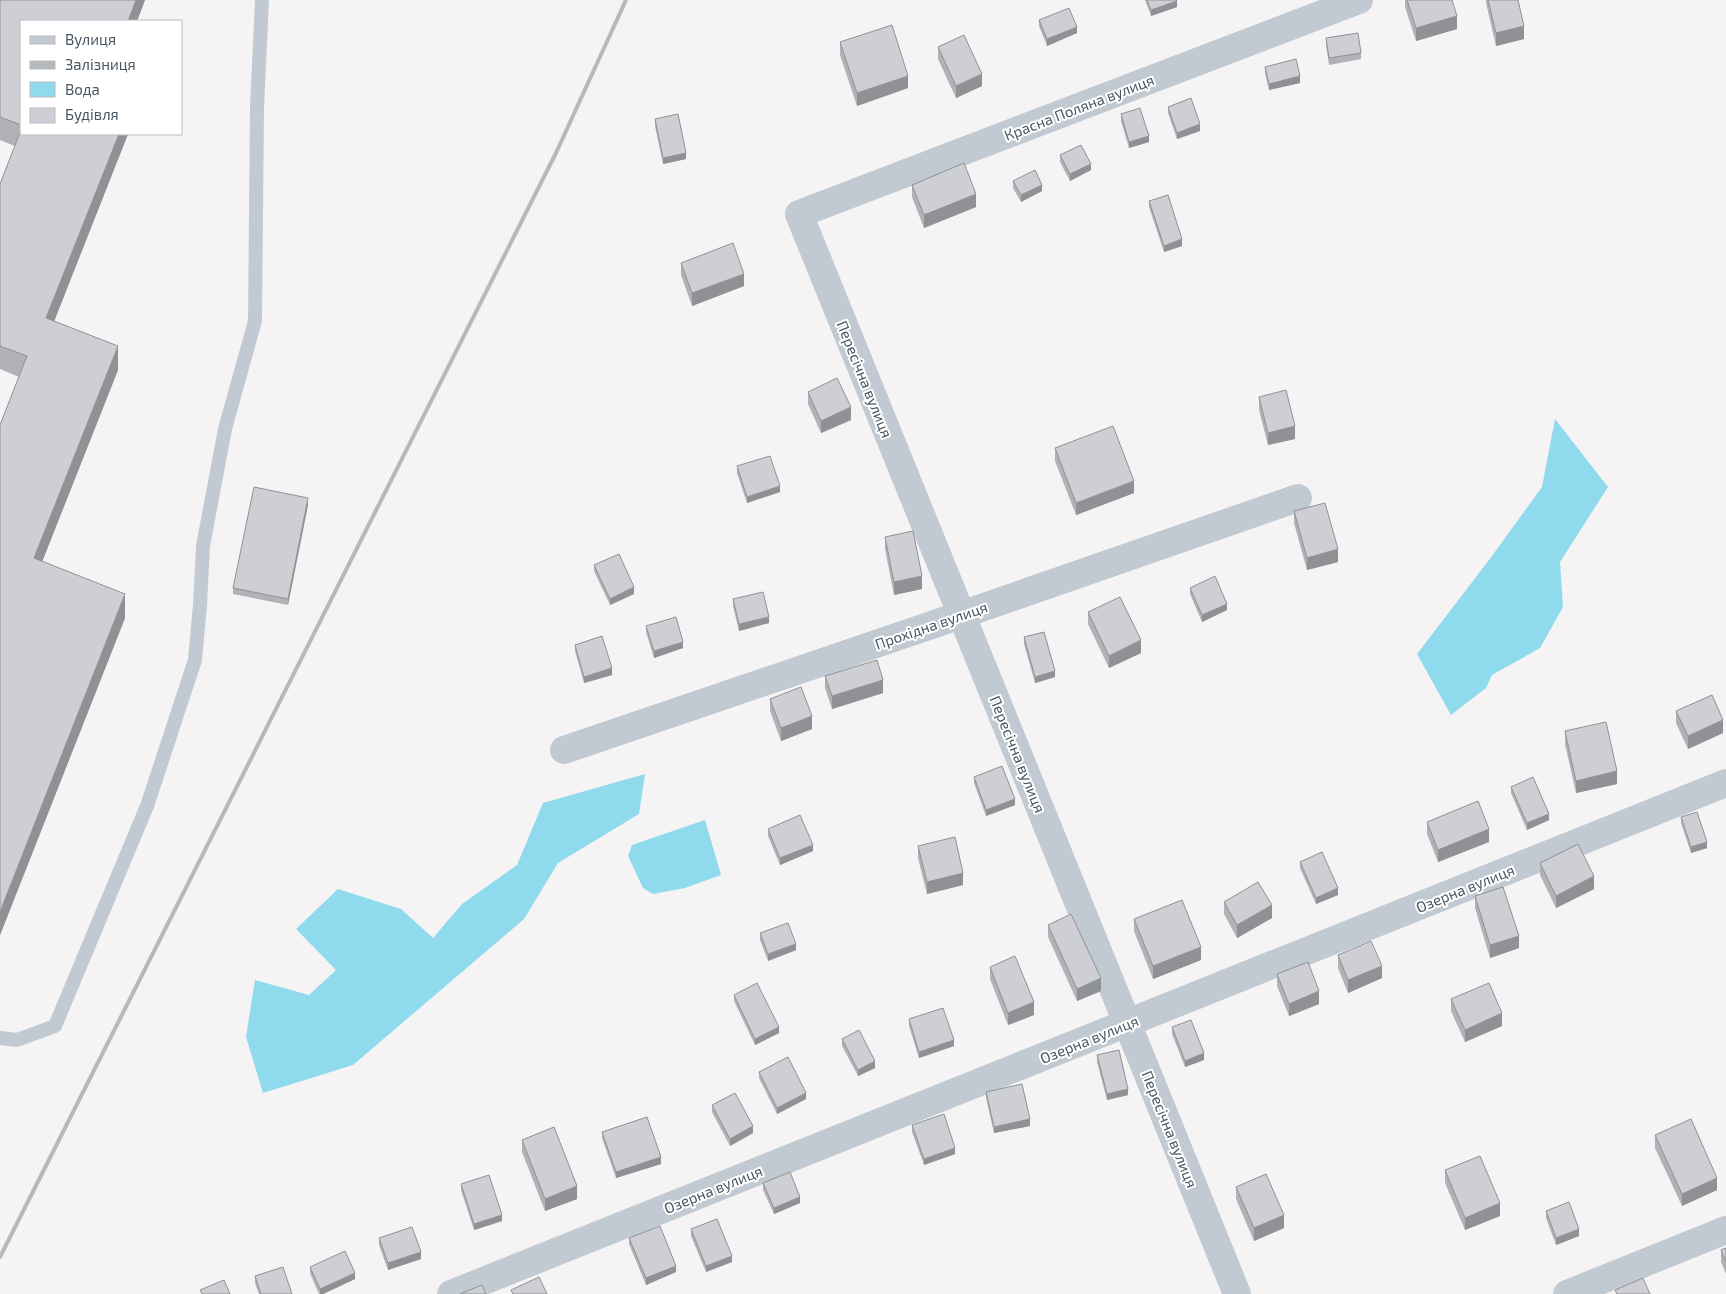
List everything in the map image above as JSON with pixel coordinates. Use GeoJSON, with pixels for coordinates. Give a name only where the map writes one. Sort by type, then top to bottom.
{"type":"FeatureCollection","features":[{"type":"Feature","properties":{"kind":"street","name":"Красна Поляна вулиця"},"geometry":{"type":"LineString","coordinates":[[798,214],[1359,0]]}},
{"type":"Feature","properties":{"kind":"street","name":"Пересічна вулиця"},"geometry":{"type":"LineString","coordinates":[[798,214],[1237,1294]]}},
{"type":"Feature","properties":{"kind":"street","name":"Прохідна вулиця"},"geometry":{"type":"LineString","coordinates":[[564,750],[1298,498]]}},
{"type":"Feature","properties":{"kind":"street","name":"Озерна вулиця"},"geometry":{"type":"LineString","coordinates":[[451,1294],[1726,783]]}},
{"type":"Feature","properties":{"kind":"street"},"geometry":{"type":"LineString","coordinates":[[1567,1294],[1726,1230]]}},
{"type":"Feature","properties":{"kind":"lane"},"geometry":{"type":"LineString","coordinates":[[0,1038],[17,1040],[55,1026],[147,806],[195,660],[203,546],[225,429],[255,321],[257,107],[262,0]]}},
{"type":"Feature","properties":{"kind":"water"},"geometry":{"type":"Polygon","coordinates":[[[1555,419],[1608,487],[1560,562],[1563,607],[1540,648],[1492,675],[1486,688],[1451,715],[1417,654],[1542,487],[1555,419]]]}},
{"type":"Feature","properties":{"kind":"water"},"geometry":{"type":"Polygon","coordinates":[[[645,774],[639,814],[558,863],[524,919],[353,1065],[263,1093],[246,1037],[255,980],[309,995],[336,970],[296,929],[338,889],[401,909],[433,938],[462,904],[517,865],[543,803],[645,774]]]}},
{"type":"Feature","properties":{"kind":"water"},"geometry":{"type":"Polygon","coordinates":[[[705,820],[721,875],[685,888],[653,894],[643,888],[628,856],[632,845],[705,820]]]}},
{"type":"Feature","properties":{"kind":"building"},"geometry":{"type":"Polygon","coordinates":[[[0,0],[136,0],[128,20],[20,20],[20,125],[0,117],[0,0]]]}},
{"type":"Feature","properties":{"kind":"building"},"geometry":{"type":"Polygon","coordinates":[[[1147,0],[1176,0],[1177,1],[1151,10],[1147,0]]]}},
{"type":"Feature","properties":{"kind":"building"},"geometry":{"type":"Polygon","coordinates":[[[1407,0],[1452,0],[1457,16],[1416,28],[1407,0]]]}},
{"type":"Feature","properties":{"kind":"building"},"geometry":{"type":"Polygon","coordinates":[[[1488,0],[1518,0],[1524,26],[1496,33],[1488,0]]]}},
{"type":"Feature","properties":{"kind":"building"},"geometry":{"type":"Polygon","coordinates":[[[1069,8],[1077,27],[1047,39],[1039,20],[1069,8]]]}},
{"type":"Feature","properties":{"kind":"building"},"geometry":{"type":"Polygon","coordinates":[[[892,25],[908,76],[857,93],[840,42],[892,25]]]}},
{"type":"Feature","properties":{"kind":"building"},"geometry":{"type":"Polygon","coordinates":[[[1358,33],[1361,53],[1329,58],[1326,38],[1358,33]]]}},
{"type":"Feature","properties":{"kind":"building"},"geometry":{"type":"Polygon","coordinates":[[[964,35],[982,74],[956,86],[938,47],[964,35]]]}},
{"type":"Feature","properties":{"kind":"building"},"geometry":{"type":"Polygon","coordinates":[[[1296,59],[1300,76],[1269,84],[1265,67],[1296,59]]]}},
{"type":"Feature","properties":{"kind":"building"},"geometry":{"type":"Polygon","coordinates":[[[1191,98],[1200,124],[1177,133],[1168,107],[1191,98]]]}},
{"type":"Feature","properties":{"kind":"building"},"geometry":{"type":"Polygon","coordinates":[[[1140,108],[1149,136],[1129,142],[1121,114],[1140,108]]]}},
{"type":"Feature","properties":{"kind":"building"},"geometry":{"type":"Polygon","coordinates":[[[678,114],[686,153],[663,158],[655,119],[678,114]]]}},
{"type":"Feature","properties":{"kind":"building"},"geometry":{"type":"Polygon","coordinates":[[[20,133],[20,135],[119,135],[46,318],[118,346],[34,558],[125,594],[0,912],[0,425],[27,356],[0,346],[0,184],[20,133]]]}},
{"type":"Feature","properties":{"kind":"building"},"geometry":{"type":"Polygon","coordinates":[[[1081,145],[1091,164],[1070,174],[1060,155],[1081,145]]]}},
{"type":"Feature","properties":{"kind":"building"},"geometry":{"type":"Polygon","coordinates":[[[964,163],[976,194],[924,215],[912,185],[964,163]]]}},
{"type":"Feature","properties":{"kind":"building"},"geometry":{"type":"Polygon","coordinates":[[[1035,170],[1042,185],[1021,195],[1013,181],[1035,170]]]}},
{"type":"Feature","properties":{"kind":"building"},"geometry":{"type":"Polygon","coordinates":[[[1168,195],[1182,239],[1164,246],[1149,201],[1168,195]]]}},
{"type":"Feature","properties":{"kind":"building"},"geometry":{"type":"Polygon","coordinates":[[[733,243],[744,274],[692,293],[681,263],[733,243]]]}},
{"type":"Feature","properties":{"kind":"building"},"geometry":{"type":"Polygon","coordinates":[[[837,378],[851,407],[821,421],[808,392],[837,378]]]}},
{"type":"Feature","properties":{"kind":"building"},"geometry":{"type":"Polygon","coordinates":[[[1286,390],[1295,426],[1268,433],[1259,397],[1286,390]]]}},
{"type":"Feature","properties":{"kind":"building"},"geometry":{"type":"Polygon","coordinates":[[[1113,426],[1134,481],[1076,503],[1055,448],[1113,426]]]}},
{"type":"Feature","properties":{"kind":"building"},"geometry":{"type":"Polygon","coordinates":[[[770,456],[780,486],[747,497],[737,466],[770,456]]]}},
{"type":"Feature","properties":{"kind":"building"},"geometry":{"type":"Polygon","coordinates":[[[254,487],[308,498],[288,599],[233,588],[254,487]]]}},
{"type":"Feature","properties":{"kind":"building"},"geometry":{"type":"Polygon","coordinates":[[[1325,503],[1338,549],[1307,558],[1294,511],[1325,503]]]}},
{"type":"Feature","properties":{"kind":"building"},"geometry":{"type":"Polygon","coordinates":[[[913,531],[922,576],[894,582],[885,537],[913,531]]]}},
{"type":"Feature","properties":{"kind":"building"},"geometry":{"type":"Polygon","coordinates":[[[619,554],[634,587],[610,599],[594,565],[619,554]]]}},
{"type":"Feature","properties":{"kind":"building"},"geometry":{"type":"Polygon","coordinates":[[[1215,576],[1227,604],[1202,615],[1190,588],[1215,576]]]}},
{"type":"Feature","properties":{"kind":"building"},"geometry":{"type":"Polygon","coordinates":[[[763,592],[769,617],[739,624],[733,599],[763,592]]]}},
{"type":"Feature","properties":{"kind":"building"},"geometry":{"type":"Polygon","coordinates":[[[1120,597],[1141,640],[1109,656],[1088,612],[1120,597]]]}},
{"type":"Feature","properties":{"kind":"building"},"geometry":{"type":"Polygon","coordinates":[[[676,617],[683,642],[654,651],[646,626],[676,617]]]}},
{"type":"Feature","properties":{"kind":"building"},"geometry":{"type":"Polygon","coordinates":[[[1044,632],[1055,671],[1035,677],[1024,637],[1044,632]]]}},
{"type":"Feature","properties":{"kind":"building"},"geometry":{"type":"Polygon","coordinates":[[[602,636],[612,668],[584,677],[575,645],[602,636]]]}},
{"type":"Feature","properties":{"kind":"building"},"geometry":{"type":"Polygon","coordinates":[[[877,660],[883,680],[832,696],[825,676],[877,660]]]}},
{"type":"Feature","properties":{"kind":"building"},"geometry":{"type":"Polygon","coordinates":[[[801,687],[812,716],[781,728],[770,699],[801,687]]]}},
{"type":"Feature","properties":{"kind":"building"},"geometry":{"type":"Polygon","coordinates":[[[1712,695],[1723,720],[1688,736],[1676,711],[1712,695]]]}},
{"type":"Feature","properties":{"kind":"building"},"geometry":{"type":"Polygon","coordinates":[[[1606,722],[1617,771],[1576,781],[1565,731],[1606,722]]]}},
{"type":"Feature","properties":{"kind":"building"},"geometry":{"type":"Polygon","coordinates":[[[1002,766],[1015,799],[986,810],[974,777],[1002,766]]]}},
{"type":"Feature","properties":{"kind":"building"},"geometry":{"type":"Polygon","coordinates":[[[1533,777],[1549,814],[1527,823],[1511,787],[1533,777]]]}},
{"type":"Feature","properties":{"kind":"building"},"geometry":{"type":"Polygon","coordinates":[[[1478,801],[1489,829],[1438,850],[1427,822],[1478,801]]]}},
{"type":"Feature","properties":{"kind":"building"},"geometry":{"type":"Polygon","coordinates":[[[1697,812],[1707,842],[1691,847],[1681,817],[1697,812]]]}},
{"type":"Feature","properties":{"kind":"building"},"geometry":{"type":"Polygon","coordinates":[[[800,815],[813,845],[780,858],[768,829],[800,815]]]}},
{"type":"Feature","properties":{"kind":"building"},"geometry":{"type":"Polygon","coordinates":[[[955,837],[963,873],[927,882],[918,846],[955,837]]]}},
{"type":"Feature","properties":{"kind":"building"},"geometry":{"type":"Polygon","coordinates":[[[1578,844],[1594,876],[1556,896],[1540,863],[1578,844]]]}},
{"type":"Feature","properties":{"kind":"building"},"geometry":{"type":"Polygon","coordinates":[[[1322,852],[1338,888],[1316,898],[1300,862],[1322,852]]]}},
{"type":"Feature","properties":{"kind":"building"},"geometry":{"type":"Polygon","coordinates":[[[1258,882],[1272,905],[1237,925],[1224,902],[1258,882]]]}},
{"type":"Feature","properties":{"kind":"building"},"geometry":{"type":"Polygon","coordinates":[[[1503,887],[1519,936],[1490,945],[1475,896],[1503,887]]]}},
{"type":"Feature","properties":{"kind":"building"},"geometry":{"type":"Polygon","coordinates":[[[1182,900],[1201,947],[1153,966],[1134,919],[1182,900]]]}},
{"type":"Feature","properties":{"kind":"building"},"geometry":{"type":"Polygon","coordinates":[[[1071,914],[1101,978],[1077,989],[1048,925],[1071,914]]]}},
{"type":"Feature","properties":{"kind":"building"},"geometry":{"type":"Polygon","coordinates":[[[788,923],[796,944],[768,954],[760,933],[788,923]]]}},
{"type":"Feature","properties":{"kind":"building"},"geometry":{"type":"Polygon","coordinates":[[[1371,941],[1382,966],[1348,980],[1338,955],[1371,941]]]}},
{"type":"Feature","properties":{"kind":"building"},"geometry":{"type":"Polygon","coordinates":[[[1015,956],[1034,1002],[1008,1013],[990,967],[1015,956]]]}},
{"type":"Feature","properties":{"kind":"building"},"geometry":{"type":"Polygon","coordinates":[[[1308,962],[1319,991],[1289,1004],[1277,974],[1308,962]]]}},
{"type":"Feature","properties":{"kind":"building"},"geometry":{"type":"Polygon","coordinates":[[[757,983],[779,1027],[755,1039],[734,995],[757,983]]]}},
{"type":"Feature","properties":{"kind":"building"},"geometry":{"type":"Polygon","coordinates":[[[1489,983],[1502,1013],[1465,1030],[1451,999],[1489,983]]]}},
{"type":"Feature","properties":{"kind":"building"},"geometry":{"type":"Polygon","coordinates":[[[943,1008],[954,1040],[919,1052],[909,1019],[943,1008]]]}},
{"type":"Feature","properties":{"kind":"building"},"geometry":{"type":"Polygon","coordinates":[[[1191,1020],[1204,1053],[1185,1061],[1172,1027],[1191,1020]]]}},
{"type":"Feature","properties":{"kind":"building"},"geometry":{"type":"Polygon","coordinates":[[[859,1030],[875,1061],[858,1070],[842,1039],[859,1030]]]}},
{"type":"Feature","properties":{"kind":"building"},"geometry":{"type":"Polygon","coordinates":[[[1119,1050],[1128,1089],[1107,1094],[1097,1055],[1119,1050]]]}},
{"type":"Feature","properties":{"kind":"building"},"geometry":{"type":"Polygon","coordinates":[[[788,1057],[806,1093],[777,1108],[759,1072],[788,1057]]]}},
{"type":"Feature","properties":{"kind":"building"},"geometry":{"type":"Polygon","coordinates":[[[1022,1084],[1030,1119],[994,1127],[986,1092],[1022,1084]]]}},
{"type":"Feature","properties":{"kind":"building"},"geometry":{"type":"Polygon","coordinates":[[[735,1093],[753,1126],[730,1139],[712,1105],[735,1093]]]}},
{"type":"Feature","properties":{"kind":"building"},"geometry":{"type":"Polygon","coordinates":[[[944,1114],[955,1148],[924,1159],[912,1125],[944,1114]]]}},
{"type":"Feature","properties":{"kind":"building"},"geometry":{"type":"Polygon","coordinates":[[[647,1117],[661,1157],[616,1172],[602,1132],[647,1117]]]}},
{"type":"Feature","properties":{"kind":"building"},"geometry":{"type":"Polygon","coordinates":[[[1691,1119],[1717,1178],[1682,1194],[1655,1135],[1691,1119]]]}},
{"type":"Feature","properties":{"kind":"building"},"geometry":{"type":"Polygon","coordinates":[[[554,1127],[577,1186],[545,1199],[522,1140],[554,1127]]]}},
{"type":"Feature","properties":{"kind":"building"},"geometry":{"type":"Polygon","coordinates":[[[1480,1156],[1500,1203],[1465,1218],[1445,1170],[1480,1156]]]}},
{"type":"Feature","properties":{"kind":"building"},"geometry":{"type":"Polygon","coordinates":[[[790,1172],[800,1197],[774,1208],[763,1183],[790,1172]]]}},
{"type":"Feature","properties":{"kind":"building"},"geometry":{"type":"Polygon","coordinates":[[[1266,1174],[1284,1215],[1254,1228],[1236,1187],[1266,1174]]]}},
{"type":"Feature","properties":{"kind":"building"},"geometry":{"type":"Polygon","coordinates":[[[489,1175],[502,1215],[474,1224],[461,1184],[489,1175]]]}},
{"type":"Feature","properties":{"kind":"building"},"geometry":{"type":"Polygon","coordinates":[[[1569,1202],[1579,1229],[1556,1238],[1546,1211],[1569,1202]]]}},
{"type":"Feature","properties":{"kind":"building"},"geometry":{"type":"Polygon","coordinates":[[[717,1219],[732,1256],[706,1266],[691,1229],[717,1219]]]}},
{"type":"Feature","properties":{"kind":"building"},"geometry":{"type":"Polygon","coordinates":[[[660,1226],[676,1266],[646,1278],[629,1238],[660,1226]]]}},
{"type":"Feature","properties":{"kind":"building"},"geometry":{"type":"Polygon","coordinates":[[[412,1227],[421,1252],[388,1263],[379,1238],[412,1227]]]}},
{"type":"Feature","properties":{"kind":"building"},"geometry":{"type":"Polygon","coordinates":[[[1726,1248],[1726,1262],[1721,1250],[1726,1248]]]}},
{"type":"Feature","properties":{"kind":"building"},"geometry":{"type":"Polygon","coordinates":[[[345,1251],[355,1273],[320,1289],[310,1267],[345,1251]]]}},
{"type":"Feature","properties":{"kind":"building"},"geometry":{"type":"Polygon","coordinates":[[[283,1267],[292,1294],[261,1294],[255,1276],[283,1267]]]}},
{"type":"Feature","properties":{"kind":"building"},"geometry":{"type":"Polygon","coordinates":[[[539,1277],[547,1294],[513,1294],[511,1290],[539,1277]]]}},
{"type":"Feature","properties":{"kind":"building"},"geometry":{"type":"Polygon","coordinates":[[[1643,1278],[1650,1294],[1617,1294],[1615,1290],[1643,1278]]]}},
{"type":"Feature","properties":{"kind":"building"},"geometry":{"type":"Polygon","coordinates":[[[224,1280],[230,1294],[202,1294],[200,1290],[224,1280]]]}},
{"type":"Feature","properties":{"kind":"building"},"geometry":{"type":"Polygon","coordinates":[[[482,1285],[486,1294],[460,1294],[482,1285]]]}},
{"type":"Feature","properties":{"kind":"railway"},"geometry":{"type":"LineString","coordinates":[[0,1257],[556,153],[626,0]]}}]}
